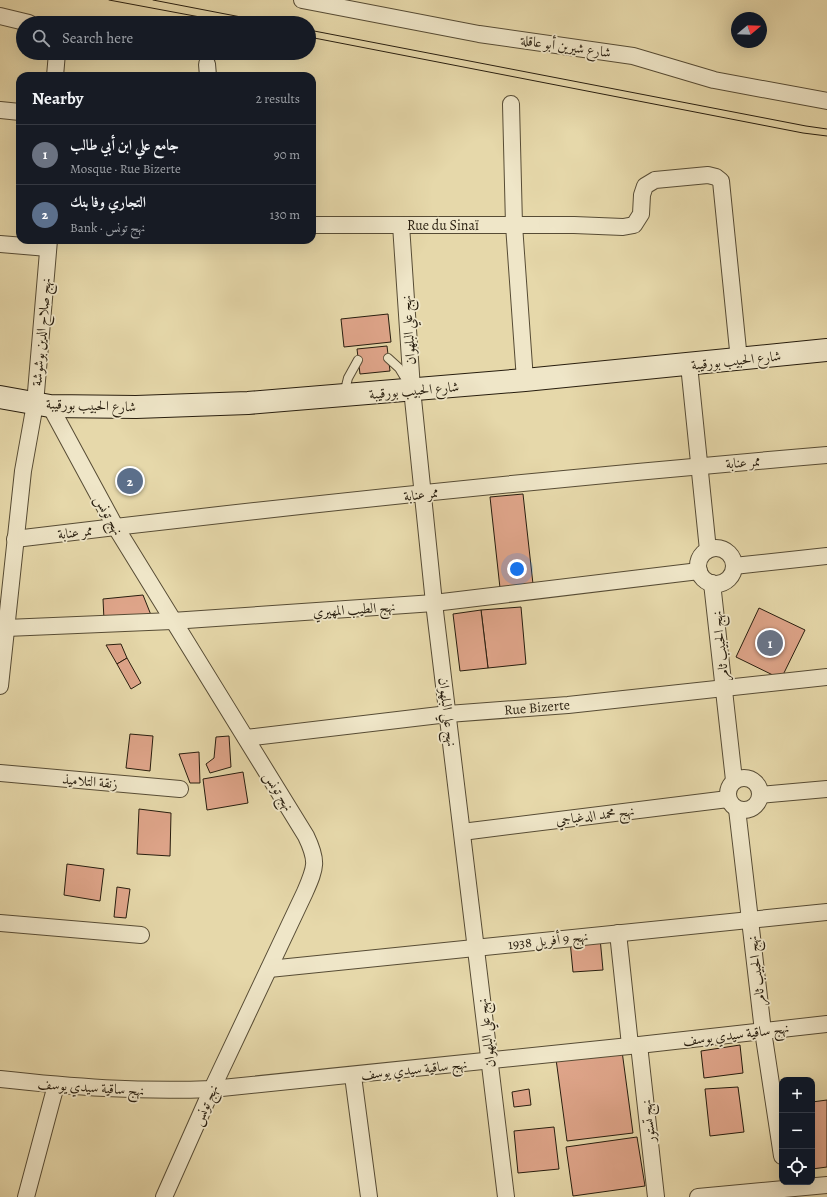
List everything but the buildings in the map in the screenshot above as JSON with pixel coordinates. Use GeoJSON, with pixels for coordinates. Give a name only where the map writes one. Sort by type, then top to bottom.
{"type":"FeatureCollection","features":[{"type":"Feature","properties":{"kind":"main road","name":"شارع الحبيب بورقيبة"},"geometry":{"type":"LineString","coordinates":[[0,398],[43,405],[174,406],[248,403],[525,380],[739,360],[827,350]]}},
{"type":"Feature","properties":{"kind":"street","name":"شارع شيرين أبو عاقلة"},"geometry":{"type":"LineString","coordinates":[[302,0],[479,34],[633,56],[714,80],[827,101]]}},
{"type":"Feature","properties":{"kind":"street"},"geometry":{"type":"LineString","coordinates":[[0,16],[16,20]]}},
{"type":"Feature","properties":{"kind":"street"},"geometry":{"type":"LineString","coordinates":[[55,72],[56,60]]}},
{"type":"Feature","properties":{"kind":"street"},"geometry":{"type":"LineString","coordinates":[[511,104],[514,225],[525,380]]}},
{"type":"Feature","properties":{"kind":"street"},"geometry":{"type":"LineString","coordinates":[[0,110],[16,112]]}},
{"type":"Feature","properties":{"kind":"street","name":"Rue du Sinaï"},"geometry":{"type":"LineString","coordinates":[[316,225],[574,225],[623,227],[634,225],[641,214],[642,195],[645,186],[655,180],[708,175],[716,177],[720,181],[739,360]]}},
{"type":"Feature","properties":{"kind":"street","name":"نهج علي البلهوان"},"geometry":{"type":"LineString","coordinates":[[401,225],[412,389],[434,603],[476,948],[488,1061],[506,1197]]}},
{"type":"Feature","properties":{"kind":"street"},"geometry":{"type":"LineString","coordinates":[[0,244],[48,244]]}},
{"type":"Feature","properties":{"kind":"street","name":"نهج صلاح الدين بوشوشة"},"geometry":{"type":"LineString","coordinates":[[0,686],[23,471],[43,405],[48,244]]}},
{"type":"Feature","properties":{"kind":"street"},"geometry":{"type":"LineString","coordinates":[[689,364],[698,466],[708,550]]}},
{"type":"Feature","properties":{"kind":"street","name":"نهج تونس"},"geometry":{"type":"LineString","coordinates":[[43,405],[172,621],[306,836],[315,860],[313,874],[212,1089],[164,1197]]}},
{"type":"Feature","properties":{"kind":"street","name":"ممر عنابة"},"geometry":{"type":"LineString","coordinates":[[15,539],[115,526],[423,494],[698,466],[827,455]]}},
{"type":"Feature","properties":{"kind":"street"},"geometry":{"type":"LineString","coordinates":[[720,548],[733,560],[734,566],[732,574],[727,580],[712,584],[704,579],[699,571],[699,561],[708,550],[720,548]]}},
{"type":"Feature","properties":{"kind":"street"},"geometry":{"type":"LineString","coordinates":[[0,554],[12,572]]}},
{"type":"Feature","properties":{"kind":"street"},"geometry":{"type":"LineString","coordinates":[[734,566],[827,556]]}},
{"type":"Feature","properties":{"kind":"street","name":"نهج الطيب المهيري"},"geometry":{"type":"LineString","coordinates":[[6,628],[172,621],[434,603],[699,571]]}},
{"type":"Feature","properties":{"kind":"street","name":"نهج الحبيب ثامر"},"geometry":{"type":"LineString","coordinates":[[712,584],[734,780]]}},
{"type":"Feature","properties":{"kind":"street","name":"Rue Bizerte"},"geometry":{"type":"LineString","coordinates":[[246,738],[448,714],[568,705],[827,677]]}},
{"type":"Feature","properties":{"kind":"street","name":"زنقة التلاميذ"},"geometry":{"type":"LineString","coordinates":[[0,773],[180,789]]}},
{"type":"Feature","properties":{"kind":"street"},"geometry":{"type":"LineString","coordinates":[[740,778],[752,779],[760,789],[760,795],[758,803],[752,808],[745,810],[733,804],[728,789],[734,780],[740,778]]}},
{"type":"Feature","properties":{"kind":"street"},"geometry":{"type":"LineString","coordinates":[[760,795],[827,789]]}},
{"type":"Feature","properties":{"kind":"street","name":"نهج الحبيب ثامر"},"geometry":{"type":"LineString","coordinates":[[733,804],[750,920],[763,1031],[781,1149]]}},
{"type":"Feature","properties":{"kind":"street","name":"نهج محمد الدغباجي"},"geometry":{"type":"LineString","coordinates":[[462,832],[733,804]]}},
{"type":"Feature","properties":{"kind":"street","name":"نهج 9 أفريل 1938"},"geometry":{"type":"LineString","coordinates":[[269,968],[827,912]]}},
{"type":"Feature","properties":{"kind":"street"},"geometry":{"type":"LineString","coordinates":[[0,923],[141,934]]}},
{"type":"Feature","properties":{"kind":"street","name":"نهج تستور"},"geometry":{"type":"LineString","coordinates":[[618,933],[656,1197]]}},
{"type":"Feature","properties":{"kind":"street","name":"نهج ساقية سيدي يوسف"},"geometry":{"type":"LineString","coordinates":[[0,1079],[56,1085],[157,1091],[212,1089],[353,1076],[827,1024]]}},
{"type":"Feature","properties":{"kind":"street"},"geometry":{"type":"LineString","coordinates":[[353,1076],[369,1197]]}},
{"type":"Feature","properties":{"kind":"street"},"geometry":{"type":"LineString","coordinates":[[26,1197],[56,1085]]}},
{"type":"Feature","properties":{"kind":"street"},"geometry":{"type":"LineString","coordinates":[[698,1197],[786,1186],[827,1184]]}},
{"type":"Feature","properties":{"kind":"lane"},"geometry":{"type":"LineString","coordinates":[[388,358],[399,368],[412,389]]}},
{"type":"Feature","properties":{"kind":"lane"},"geometry":{"type":"LineString","coordinates":[[343,396],[348,378],[358,360]]}},
{"type":"Feature","properties":{"kind":"tram line"},"geometry":{"type":"LineString","coordinates":[[109,0],[195,16]]}},
{"type":"Feature","properties":{"kind":"tram line"},"geometry":{"type":"LineString","coordinates":[[153,0],[236,16]]}},
{"type":"Feature","properties":{"kind":"tram line"},"geometry":{"type":"LineString","coordinates":[[316,31],[827,129]]}},
{"type":"Feature","properties":{"kind":"tram line"},"geometry":{"type":"LineString","coordinates":[[316,38],[803,133],[827,136]]}},
{"type":"Feature","properties":{"kind":"place","name":"التجاري وفا بنك"},"geometry":{"type":"Point","coordinates":[130,481]}},
{"type":"Feature","properties":{"kind":"place","name":"جامع علي ابن أبي طالب"},"geometry":{"type":"Point","coordinates":[770,643]}}]}
